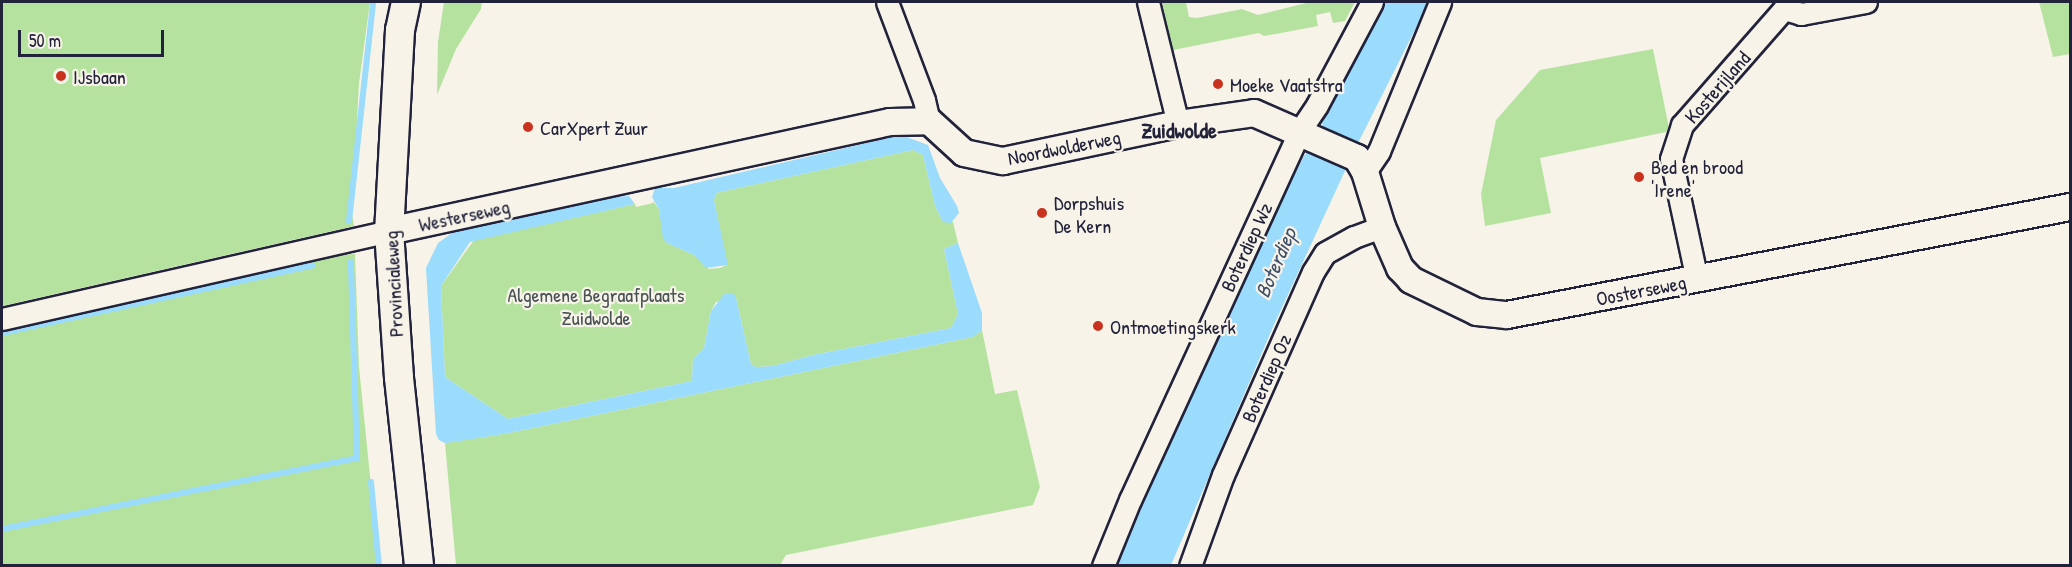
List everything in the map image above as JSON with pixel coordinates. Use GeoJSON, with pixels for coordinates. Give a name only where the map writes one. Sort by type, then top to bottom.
{"type":"FeatureCollection","features":[{"type":"Feature","properties":{"kind":"main road","name":"Provincialeweg"},"geometry":{"type":"LineString","coordinates":[[406,2],[400,30],[389,231],[399,378],[419,566]]}},
{"type":"Feature","properties":{"kind":"street"},"geometry":{"type":"LineString","coordinates":[[887,2],[924,100],[928,121]]}},
{"type":"Feature","properties":{"kind":"street"},"geometry":{"type":"LineString","coordinates":[[1148,2],[1178,124]]}},
{"type":"Feature","properties":{"kind":"street","name":"Boterdiep Wz"},"geometry":{"type":"LineString","coordinates":[[1103,566],[1130,500],[1303,133],[1372,2]]}},
{"type":"Feature","properties":{"kind":"street"},"geometry":{"type":"LineString","coordinates":[[1303,133],[1361,165],[1379,150],[1440,2]]}},
{"type":"Feature","properties":{"kind":"street","name":"Kosterijland"},"geometry":{"type":"LineString","coordinates":[[1697,280],[1671,159],[1682,125],[1783,5],[1801,14],[1866,2]]}},
{"type":"Feature","properties":{"kind":"street","name":"Noordwolderweg"},"geometry":{"type":"LineString","coordinates":[[928,121],[964,153],[1003,161],[1178,124],[1254,113],[1303,133]]}},
{"type":"Feature","properties":{"kind":"street","name":"Westerseweg"},"geometry":{"type":"LineString","coordinates":[[2,319],[389,231],[890,122],[928,121]]}},
{"type":"Feature","properties":{"kind":"street","name":"Oosterseweg"},"geometry":{"type":"LineString","coordinates":[[1361,165],[1382,227],[1400,268],[1411,280],[1477,312],[1507,315],[2070,207]]}},
{"type":"Feature","properties":{"kind":"street","name":"Boterdiep Oz"},"geometry":{"type":"LineString","coordinates":[[1191,566],[1223,475],[1313,272],[1325,253],[1354,237],[1382,227]]}},
{"type":"Feature","properties":{"kind":"green space"},"geometry":{"type":"Polygon","coordinates":[[[2,2],[370,2],[359,83],[352,214],[354,226],[2,306],[2,2]]]}},
{"type":"Feature","properties":{"kind":"green space"},"geometry":{"type":"Polygon","coordinates":[[[444,2],[482,2],[481,9],[456,49],[437,95],[438,42],[444,2]]]}},
{"type":"Feature","properties":{"kind":"green space"},"geometry":{"type":"Polygon","coordinates":[[[1162,2],[1186,2],[1189,17],[1197,18],[1242,9],[1258,15],[1310,2],[1355,2],[1345,21],[1333,23],[1330,12],[1316,15],[1318,26],[1264,36],[1259,33],[1173,50],[1162,2]]]}},
{"type":"Feature","properties":{"kind":"green space"},"geometry":{"type":"Polygon","coordinates":[[[2039,2],[2070,2],[2070,54],[2053,57],[2039,2]]]}},
{"type":"Feature","properties":{"kind":"green space"},"geometry":{"type":"Polygon","coordinates":[[[1653,49],[1669,128],[1666,132],[1540,158],[1551,213],[1485,226],[1481,194],[1496,120],[1540,70],[1653,49]]]}},
{"type":"Feature","properties":{"kind":"green space","name":"Algemene Begraafplaats Zuidwolde"},"geometry":{"type":"Polygon","coordinates":[[[913,150],[923,155],[935,206],[943,222],[953,222],[958,243],[944,249],[958,314],[951,328],[813,355],[773,366],[756,367],[751,364],[736,298],[716,302],[711,311],[704,348],[693,359],[692,381],[508,419],[445,377],[441,286],[474,240],[635,204],[636,207],[653,203],[653,201],[659,209],[667,243],[694,255],[709,269],[720,268],[727,265],[714,200],[716,193],[913,150]]]}},
{"type":"Feature","properties":{"kind":"green space"},"geometry":{"type":"Polygon","coordinates":[[[355,254],[359,367],[379,565],[2,565],[2,326],[322,256],[355,254]]]}},
{"type":"Feature","properties":{"kind":"green space"},"geometry":{"type":"Polygon","coordinates":[[[982,330],[995,394],[1017,390],[1040,487],[1033,505],[786,555],[780,565],[456,565],[445,443],[509,433],[973,337],[982,330]]]}},
{"type":"Feature","properties":{"kind":"water","name":"Boterdiep"},"geometry":{"type":"Polygon","coordinates":[[[1381,2],[1429,2],[1356,147],[1273,327],[1171,565],[1113,566],[1185,392],[1304,156],[1323,132],[1322,120],[1381,2]]]}},
{"type":"Feature","properties":{"kind":"water"},"geometry":{"type":"Polygon","coordinates":[[[901,135],[928,145],[940,178],[957,206],[959,213],[951,223],[943,222],[935,206],[923,155],[913,150],[716,193],[714,200],[728,265],[706,268],[694,255],[663,239],[659,209],[652,197],[655,188],[674,188],[901,135]]]}},
{"type":"Feature","properties":{"kind":"water"},"geometry":{"type":"Polygon","coordinates":[[[629,196],[635,204],[470,242],[441,286],[445,377],[508,419],[692,381],[693,359],[704,348],[711,311],[725,293],[734,294],[736,298],[751,364],[756,367],[773,366],[813,355],[951,328],[958,314],[944,249],[958,243],[982,313],[982,330],[973,337],[509,433],[445,443],[439,440],[436,434],[426,268],[438,243],[452,233],[492,223],[609,197],[629,196]]]}},
{"type":"Feature","properties":{"kind":"waterway"},"geometry":{"type":"LineString","coordinates":[[349,221],[373,2]]}},
{"type":"Feature","properties":{"kind":"waterway"},"geometry":{"type":"LineString","coordinates":[[2,529],[357,458],[351,262]]}},
{"type":"Feature","properties":{"kind":"waterway"},"geometry":{"type":"LineString","coordinates":[[2,333],[313,265]]}},
{"type":"Feature","properties":{"kind":"waterway"},"geometry":{"type":"LineString","coordinates":[[371,482],[379,566]]}},
{"type":"Feature","properties":{"kind":"place","name":"IJsbaan"},"geometry":{"type":"Point","coordinates":[61,76]}},
{"type":"Feature","properties":{"kind":"place","name":"Moeke Vaatstra"},"geometry":{"type":"Point","coordinates":[1218,84]}},
{"type":"Feature","properties":{"kind":"place","name":"CarXpert Zuur"},"geometry":{"type":"Point","coordinates":[528,127]}},
{"type":"Feature","properties":{"kind":"place","name":"Bed en brood 'Irene'"},"geometry":{"type":"Point","coordinates":[1639,177]}},
{"type":"Feature","properties":{"kind":"place","name":"Dorpshuis De Kern"},"geometry":{"type":"Point","coordinates":[1042,213]}},
{"type":"Feature","properties":{"kind":"place","name":"Ontmoetingskerk"},"geometry":{"type":"Point","coordinates":[1098,326]}},
{"type":"Feature","properties":{"kind":"district","name":"Zuidwolde"},"geometry":{"type":"Point","coordinates":[1179,131]}}]}
